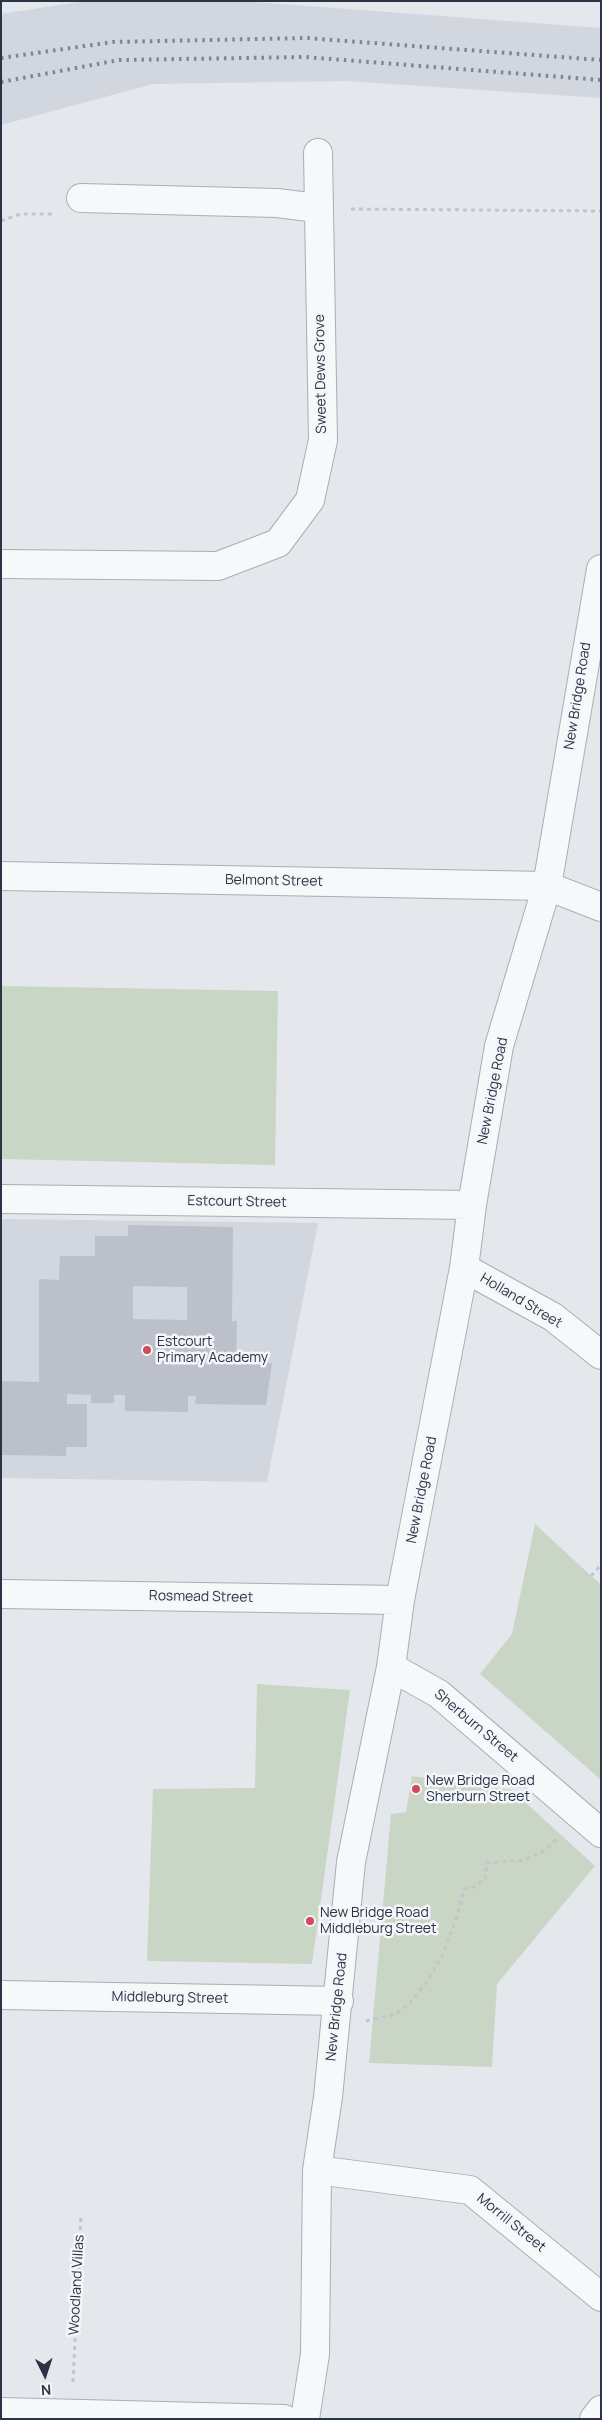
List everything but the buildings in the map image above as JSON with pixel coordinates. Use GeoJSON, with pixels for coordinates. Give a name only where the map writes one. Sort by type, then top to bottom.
{"type":"FeatureCollection","features":[{"type":"Feature","properties":{"kind":"street","name":"Sweet Dews Grove"},"geometry":{"type":"LineString","coordinates":[[1,564],[218,566],[278,543],[310,500],[323,440],[317,208],[318,153]]}},
{"type":"Feature","properties":{"kind":"street"},"geometry":{"type":"LineString","coordinates":[[81,198],[277,203],[317,208]]}},
{"type":"Feature","properties":{"kind":"street","name":"New Bridge Road"},"geometry":{"type":"LineString","coordinates":[[304,2419],[315,2354],[317,2170],[336,2029],[351,1862],[391,1666],[400,1600],[464,1268],[472,1206],[500,1046],[547,886],[601,569]]}},
{"type":"Feature","properties":{"kind":"street","name":"Belmont Street"},"geometry":{"type":"LineString","coordinates":[[1,876],[547,886]]}},
{"type":"Feature","properties":{"kind":"street"},"geometry":{"type":"LineString","coordinates":[[547,886],[601,907]]}},
{"type":"Feature","properties":{"kind":"street","name":"Estcourt Street"},"geometry":{"type":"LineString","coordinates":[[1,1199],[472,1206]]}},
{"type":"Feature","properties":{"kind":"street","name":"Holland Street"},"geometry":{"type":"LineString","coordinates":[[464,1268],[554,1317],[601,1355]]}},
{"type":"Feature","properties":{"kind":"street","name":"Rosmead Street"},"geometry":{"type":"LineString","coordinates":[[1,1594],[400,1600]]}},
{"type":"Feature","properties":{"kind":"street","name":"Sherburn Street"},"geometry":{"type":"LineString","coordinates":[[391,1666],[440,1694],[591,1825]]}},
{"type":"Feature","properties":{"kind":"street","name":"Middleburg Street"},"geometry":{"type":"LineString","coordinates":[[1,1995],[339,2001]]}},
{"type":"Feature","properties":{"kind":"street","name":"Morrill Street"},"geometry":{"type":"LineString","coordinates":[[317,2170],[470,2190],[601,2297]]}},
{"type":"Feature","properties":{"kind":"street"},"geometry":{"type":"LineString","coordinates":[[594,2419],[601,2410]]}},
{"type":"Feature","properties":{"kind":"street"},"geometry":{"type":"LineString","coordinates":[[1,2412],[284,2419]]}},
{"type":"Feature","properties":{"kind":"path"},"geometry":{"type":"LineString","coordinates":[[1,221],[20,214],[78,214],[81,198]]}},
{"type":"Feature","properties":{"kind":"path"},"geometry":{"type":"LineString","coordinates":[[317,208],[601,211]]}},
{"type":"Feature","properties":{"kind":"path"},"geometry":{"type":"LineString","coordinates":[[592,1576],[601,1565]]}},
{"type":"Feature","properties":{"kind":"path"},"geometry":{"type":"LineString","coordinates":[[336,2029],[396,2014],[409,2004],[429,1979],[443,1954],[457,1917],[464,1889],[475,1887],[485,1878],[487,1863],[524,1860],[591,1825]]}},
{"type":"Feature","properties":{"kind":"path","name":"Woodland Villas"},"geometry":{"type":"LineString","coordinates":[[71,2413],[81,2216]]}},
{"type":"Feature","properties":{"kind":"shaded area"},"geometry":{"type":"Polygon","coordinates":[[[85,1],[241,1],[601,28],[601,98],[346,81],[153,84],[1,125],[1,14],[85,1]]]}},
{"type":"Feature","properties":{"kind":"shaded area","name":"Estcourt Primary Academy"},"geometry":{"type":"Polygon","coordinates":[[[1,1219],[318,1223],[267,1482],[1,1478],[1,1219]]]}},
{"type":"Feature","properties":{"kind":"green space"},"geometry":{"type":"Polygon","coordinates":[[[1,986],[278,991],[275,1165],[1,1159],[1,986]]]}},
{"type":"Feature","properties":{"kind":"green space"},"geometry":{"type":"Polygon","coordinates":[[[535,1524],[601,1585],[601,1780],[480,1674],[512,1634],[535,1524]]]}},
{"type":"Feature","properties":{"kind":"green space"},"geometry":{"type":"Polygon","coordinates":[[[257,1684],[350,1690],[312,1964],[147,1961],[153,1789],[255,1788],[257,1684]]]}},
{"type":"Feature","properties":{"kind":"green space"},"geometry":{"type":"Polygon","coordinates":[[[412,1776],[512,1790],[595,1866],[497,1984],[492,2067],[369,2063],[391,1814],[406,1812],[412,1776]]]}},
{"type":"Feature","properties":{"kind":"railway"},"geometry":{"type":"LineString","coordinates":[[1,58],[113,42],[306,38],[601,60]]}},
{"type":"Feature","properties":{"kind":"railway"},"geometry":{"type":"LineString","coordinates":[[1,82],[119,60],[305,57],[601,80]]}},
{"type":"Feature","properties":{"kind":"place","name":"Estcourt Primary Academy"},"geometry":{"type":"Point","coordinates":[147,1350]}},
{"type":"Feature","properties":{"kind":"place","name":"New Bridge Road Sherburn Street"},"geometry":{"type":"Point","coordinates":[416,1789]}},
{"type":"Feature","properties":{"kind":"place","name":"New Bridge Road Middleburg Street"},"geometry":{"type":"Point","coordinates":[310,1921]}}]}
